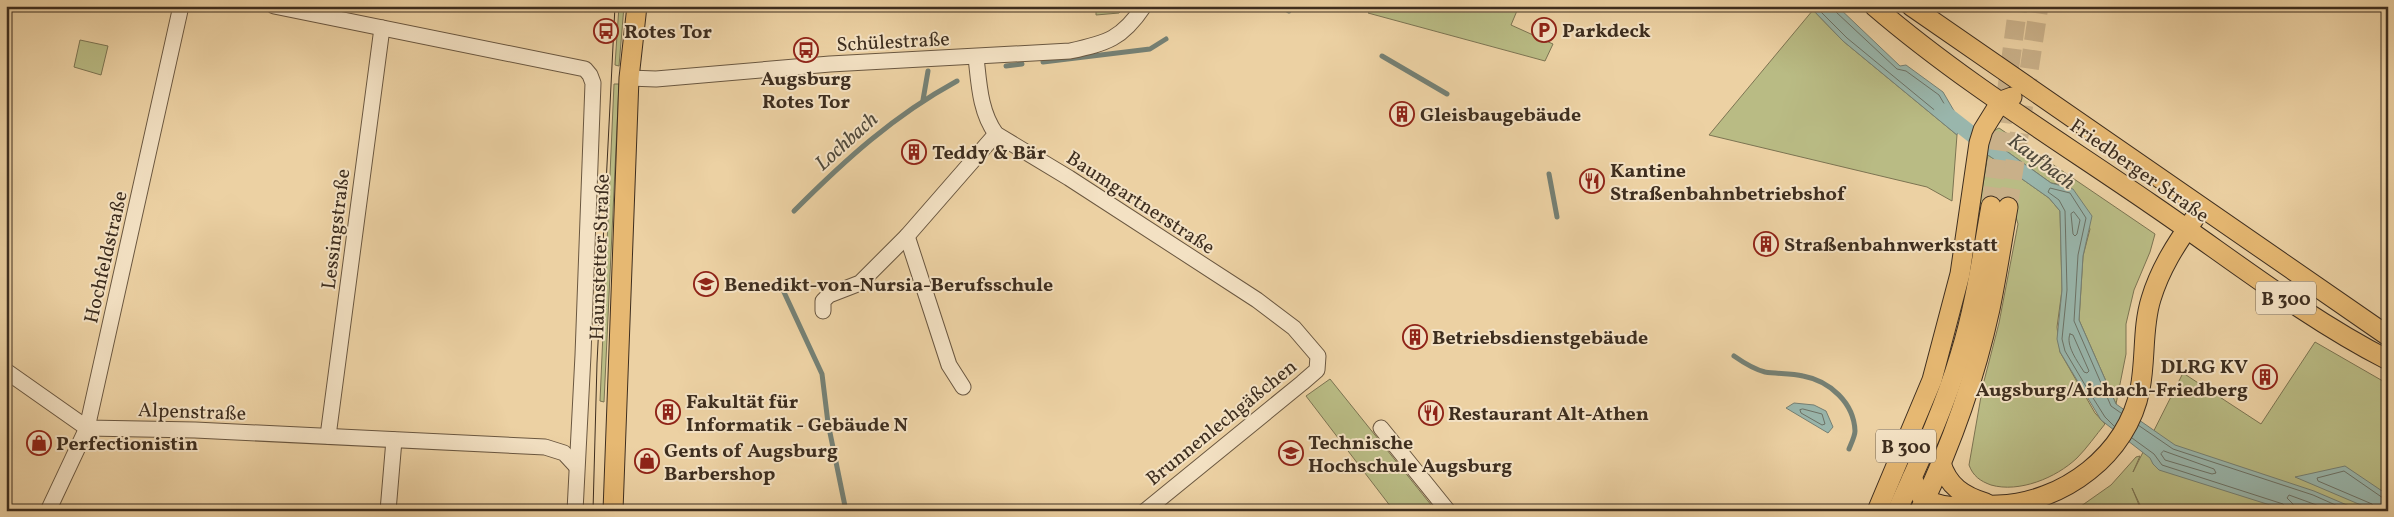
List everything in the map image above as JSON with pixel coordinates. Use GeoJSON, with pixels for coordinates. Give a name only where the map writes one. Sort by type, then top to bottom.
{"type":"FeatureCollection","features":[{"type":"Feature","properties":{"kind":"main road","name":"Haunstetter Straße"},"geometry":{"type":"LineString","coordinates":[[613,511],[629,78],[637,6]]}},
{"type":"Feature","properties":{"kind":"main road","name":"Friedberger Straße"},"geometry":{"type":"LineString","coordinates":[[1874,6],[1996,108],[2188,229],[2327,325],[2388,360]]}},
{"type":"Feature","properties":{"kind":"main road","name":"Friedberger Straße"},"geometry":{"type":"LineString","coordinates":[[1911,6],[2388,336]]}},
{"type":"Feature","properties":{"kind":"main road"},"geometry":{"type":"LineString","coordinates":[[1996,108],[2032,90]]}},
{"type":"Feature","properties":{"kind":"main road","name":"B 300"},"geometry":{"type":"LineString","coordinates":[[1877,511],[1932,380],[1960,274],[1983,130],[1996,108]]}},
{"type":"Feature","properties":{"kind":"main road"},"geometry":{"type":"LineString","coordinates":[[1897,511],[1960,356],[1975,294],[2000,207],[1990,309],[1977,360],[1941,463],[1922,505]]}},
{"type":"Feature","properties":{"kind":"main road"},"geometry":{"type":"LineString","coordinates":[[1922,505],[1954,506],[2021,503],[2050,495],[2074,483],[2094,466],[2114,443],[2131,418],[2141,387],[2150,301],[2164,266],[2202,208]]}},
{"type":"Feature","properties":{"kind":"main road"},"geometry":{"type":"LineString","coordinates":[[1941,463],[1945,475],[1954,486],[1965,495],[1991,505]]}},
{"type":"Feature","properties":{"kind":"main road"},"geometry":{"type":"LineString","coordinates":[[1912,478],[1922,505]]}},
{"type":"Feature","properties":{"kind":"street","name":"Hochfeldstraße"},"geometry":{"type":"LineString","coordinates":[[48,511],[87,428],[181,6]]}},
{"type":"Feature","properties":{"kind":"street"},"geometry":{"type":"LineString","coordinates":[[274,6],[382,28]]}},
{"type":"Feature","properties":{"kind":"street","name":"Schülestraße"},"geometry":{"type":"LineString","coordinates":[[629,78],[656,79],[830,64],[976,58],[1070,51],[1094,46],[1120,35],[1144,6]]}},
{"type":"Feature","properties":{"kind":"street","name":"Haunstetter Straße"},"geometry":{"type":"LineString","coordinates":[[382,28],[584,69],[590,75],[592,83],[583,355],[575,511]]}},
{"type":"Feature","properties":{"kind":"street","name":"Lessingstraße"},"geometry":{"type":"LineString","coordinates":[[328,436],[382,28]]}},
{"type":"Feature","properties":{"kind":"street"},"geometry":{"type":"LineString","coordinates":[[823,311],[823,301],[829,295],[860,283],[907,236],[996,134],[989,125],[982,103],[976,58]]}},
{"type":"Feature","properties":{"kind":"street","name":"Baumgartnerstraße"},"geometry":{"type":"LineString","coordinates":[[996,134],[1069,178],[1257,300],[1294,328],[1318,356],[1319,362]]}},
{"type":"Feature","properties":{"kind":"street"},"geometry":{"type":"LineString","coordinates":[[907,236],[949,365],[963,387]]}},
{"type":"Feature","properties":{"kind":"street","name":"Brunnenlechgäßchen"},"geometry":{"type":"LineString","coordinates":[[1145,511],[1286,398],[1317,370],[1319,362]]}},
{"type":"Feature","properties":{"kind":"street"},"geometry":{"type":"LineString","coordinates":[[6,371],[87,428]]}},
{"type":"Feature","properties":{"kind":"street","name":"Alpenstraße"},"geometry":{"type":"LineString","coordinates":[[87,428],[328,436],[545,447],[564,453],[576,466]]}},
{"type":"Feature","properties":{"kind":"street"},"geometry":{"type":"LineString","coordinates":[[1381,428],[1448,511]]}},
{"type":"Feature","properties":{"kind":"street"},"geometry":{"type":"LineString","coordinates":[[388,511],[394,440]]}},
{"type":"Feature","properties":{"kind":"green space"},"geometry":{"type":"Polygon","coordinates":[[[619,6],[624,6],[619,66],[615,65],[619,6]]]}},
{"type":"Feature","properties":{"kind":"green space"},"geometry":{"type":"Polygon","coordinates":[[[1096,6],[1125,6],[1119,13],[1096,15],[1096,6]]]}},
{"type":"Feature","properties":{"kind":"green space"},"geometry":{"type":"Polygon","coordinates":[[[1375,6],[1519,6],[1511,25],[1553,44],[1545,61],[1368,13],[1375,6]]]}},
{"type":"Feature","properties":{"kind":"green space"},"geometry":{"type":"Polygon","coordinates":[[[1813,10],[1843,41],[1957,135],[1952,201],[1927,187],[1709,135],[1813,10]]]}},
{"type":"Feature","properties":{"kind":"green space"},"geometry":{"type":"Polygon","coordinates":[[[80,40],[108,46],[101,75],[74,67],[80,40]]]}},
{"type":"Feature","properties":{"kind":"green space"},"geometry":{"type":"Polygon","coordinates":[[[614,84],[619,84],[604,402],[600,401],[614,84]]]}},
{"type":"Feature","properties":{"kind":"green space"},"geometry":{"type":"Polygon","coordinates":[[[1999,128],[2155,234],[2150,252],[2134,290],[2126,324],[2126,354],[2116,404],[2079,320],[2083,256],[2090,229],[2065,185],[2051,183],[1991,140],[1995,130],[1999,128]]]}},
{"type":"Feature","properties":{"kind":"green space"},"geometry":{"type":"Polygon","coordinates":[[[1988,155],[2049,198],[2060,211],[2062,290],[2057,327],[2060,352],[2095,413],[2105,424],[2081,454],[2059,472],[2037,482],[2013,487],[2002,487],[1983,482],[1977,478],[1969,465],[1983,385],[1999,323],[2018,224],[2015,214],[1977,219],[1988,155]]]}},
{"type":"Feature","properties":{"kind":"green space"},"geometry":{"type":"Polygon","coordinates":[[[2315,342],[2388,384],[2388,511],[2137,511],[2140,505],[2132,488],[2139,505],[2136,511],[2074,511],[2111,485],[2136,457],[2140,456],[2133,472],[2183,373],[2261,424],[2315,342]]]}},
{"type":"Feature","properties":{"kind":"green space"},"geometry":{"type":"Polygon","coordinates":[[[1330,379],[1436,511],[1394,511],[1306,396],[1330,379]]]}},
{"type":"Feature","properties":{"kind":"water"},"geometry":{"type":"Polygon","coordinates":[[[1816,6],[1837,6],[1900,66],[1906,65],[1943,92],[1960,121],[1957,135],[1843,41],[1813,10],[1816,6]]]}},
{"type":"Feature","properties":{"kind":"water"},"geometry":{"type":"Polygon","coordinates":[[[1991,140],[2051,183],[2073,189],[2092,216],[2083,256],[2079,320],[2116,404],[2175,445],[2314,491],[2361,511],[2289,511],[2159,470],[2150,458],[2101,420],[2060,352],[2057,339],[2062,290],[2060,211],[2049,198],[1988,155],[1991,140]]]}},
{"type":"Feature","properties":{"kind":"water"},"geometry":{"type":"Polygon","coordinates":[[[1794,403],[1814,405],[1826,411],[1833,427],[1828,433],[1786,408],[1794,403]]]}},
{"type":"Feature","properties":{"kind":"water"},"geometry":{"type":"Polygon","coordinates":[[[2345,466],[2388,495],[2388,511],[2375,511],[2295,477],[2345,466]]]}},
{"type":"Feature","properties":{"kind":"waterway"},"geometry":{"type":"LineString","coordinates":[[1280,6],[1289,11]]}},
{"type":"Feature","properties":{"kind":"waterway"},"geometry":{"type":"LineString","coordinates":[[1043,62],[1150,49],[1166,39]]}},
{"type":"Feature","properties":{"kind":"waterway"},"geometry":{"type":"LineString","coordinates":[[1382,56],[1447,94]]}},
{"type":"Feature","properties":{"kind":"waterway"},"geometry":{"type":"LineString","coordinates":[[1006,66],[1022,64]]}},
{"type":"Feature","properties":{"kind":"waterway"},"geometry":{"type":"LineString","coordinates":[[923,100],[928,71]]}},
{"type":"Feature","properties":{"kind":"waterway","name":"Lochbach"},"geometry":{"type":"LineString","coordinates":[[794,211],[832,174],[891,124],[957,81]]}},
{"type":"Feature","properties":{"kind":"waterway","name":"Kaufbach"},"geometry":{"type":"LineString","coordinates":[[1942,111],[1988,147]]}},
{"type":"Feature","properties":{"kind":"waterway"},"geometry":{"type":"LineString","coordinates":[[1549,174],[1557,217]]}},
{"type":"Feature","properties":{"kind":"waterway","name":"Lochbach"},"geometry":{"type":"LineString","coordinates":[[783,290],[822,374],[828,423],[846,511]]}},
{"type":"Feature","properties":{"kind":"waterway"},"geometry":{"type":"LineString","coordinates":[[1734,356],[1761,371],[1803,376],[1831,388],[1845,403],[1854,421],[1855,433],[1849,449]]}},
{"type":"Feature","properties":{"kind":"tunnel"},"geometry":{"type":"LineString","coordinates":[[1991,206],[2018,6]]}},
{"type":"Feature","properties":{"kind":"tunnel"},"geometry":{"type":"LineString","coordinates":[[2008,207],[2039,6]]}},
{"type":"Feature","properties":{"kind":"tram line"},"geometry":{"type":"LineString","coordinates":[[593,511],[597,363],[615,6]]}},
{"type":"Feature","properties":{"kind":"place","name":"Parkdeck"},"geometry":{"type":"Point","coordinates":[1544,30]}},
{"type":"Feature","properties":{"kind":"place","name":"Rotes Tor"},"geometry":{"type":"Point","coordinates":[606,31]}},
{"type":"Feature","properties":{"kind":"place","name":"Augsburg Rotes Tor"},"geometry":{"type":"Point","coordinates":[806,50]}},
{"type":"Feature","properties":{"kind":"place","name":"Gleisbaugebäude"},"geometry":{"type":"Point","coordinates":[1402,114]}},
{"type":"Feature","properties":{"kind":"place","name":"Teddy & Bär"},"geometry":{"type":"Point","coordinates":[914,152]}},
{"type":"Feature","properties":{"kind":"place","name":"Kantine Straßenbahnbetriebshof"},"geometry":{"type":"Point","coordinates":[1592,181]}},
{"type":"Feature","properties":{"kind":"place","name":"Straßenbahnwerkstatt"},"geometry":{"type":"Point","coordinates":[1766,244]}},
{"type":"Feature","properties":{"kind":"place","name":"Benedikt-von-Nursia-Berufsschule"},"geometry":{"type":"Point","coordinates":[706,284]}},
{"type":"Feature","properties":{"kind":"place","name":"Betriebsdienstgebäude"},"geometry":{"type":"Point","coordinates":[1415,337]}},
{"type":"Feature","properties":{"kind":"place","name":"DLRG KV Augsburg/Aichach-Friedberg"},"geometry":{"type":"Point","coordinates":[2265,377]}},
{"type":"Feature","properties":{"kind":"place","name":"Fakultät für Informatik - Gebäude N"},"geometry":{"type":"Point","coordinates":[668,412]}},
{"type":"Feature","properties":{"kind":"place","name":"Restaurant Alt-Athen"},"geometry":{"type":"Point","coordinates":[1431,413]}},
{"type":"Feature","properties":{"kind":"place","name":"Perfectionistin"},"geometry":{"type":"Point","coordinates":[39,443]}},
{"type":"Feature","properties":{"kind":"place","name":"Technische Hochschule Augsburg"},"geometry":{"type":"Point","coordinates":[1291,453]}},
{"type":"Feature","properties":{"kind":"place","name":"Gents of Augsburg Barbershop"},"geometry":{"type":"Point","coordinates":[647,461]}}]}
